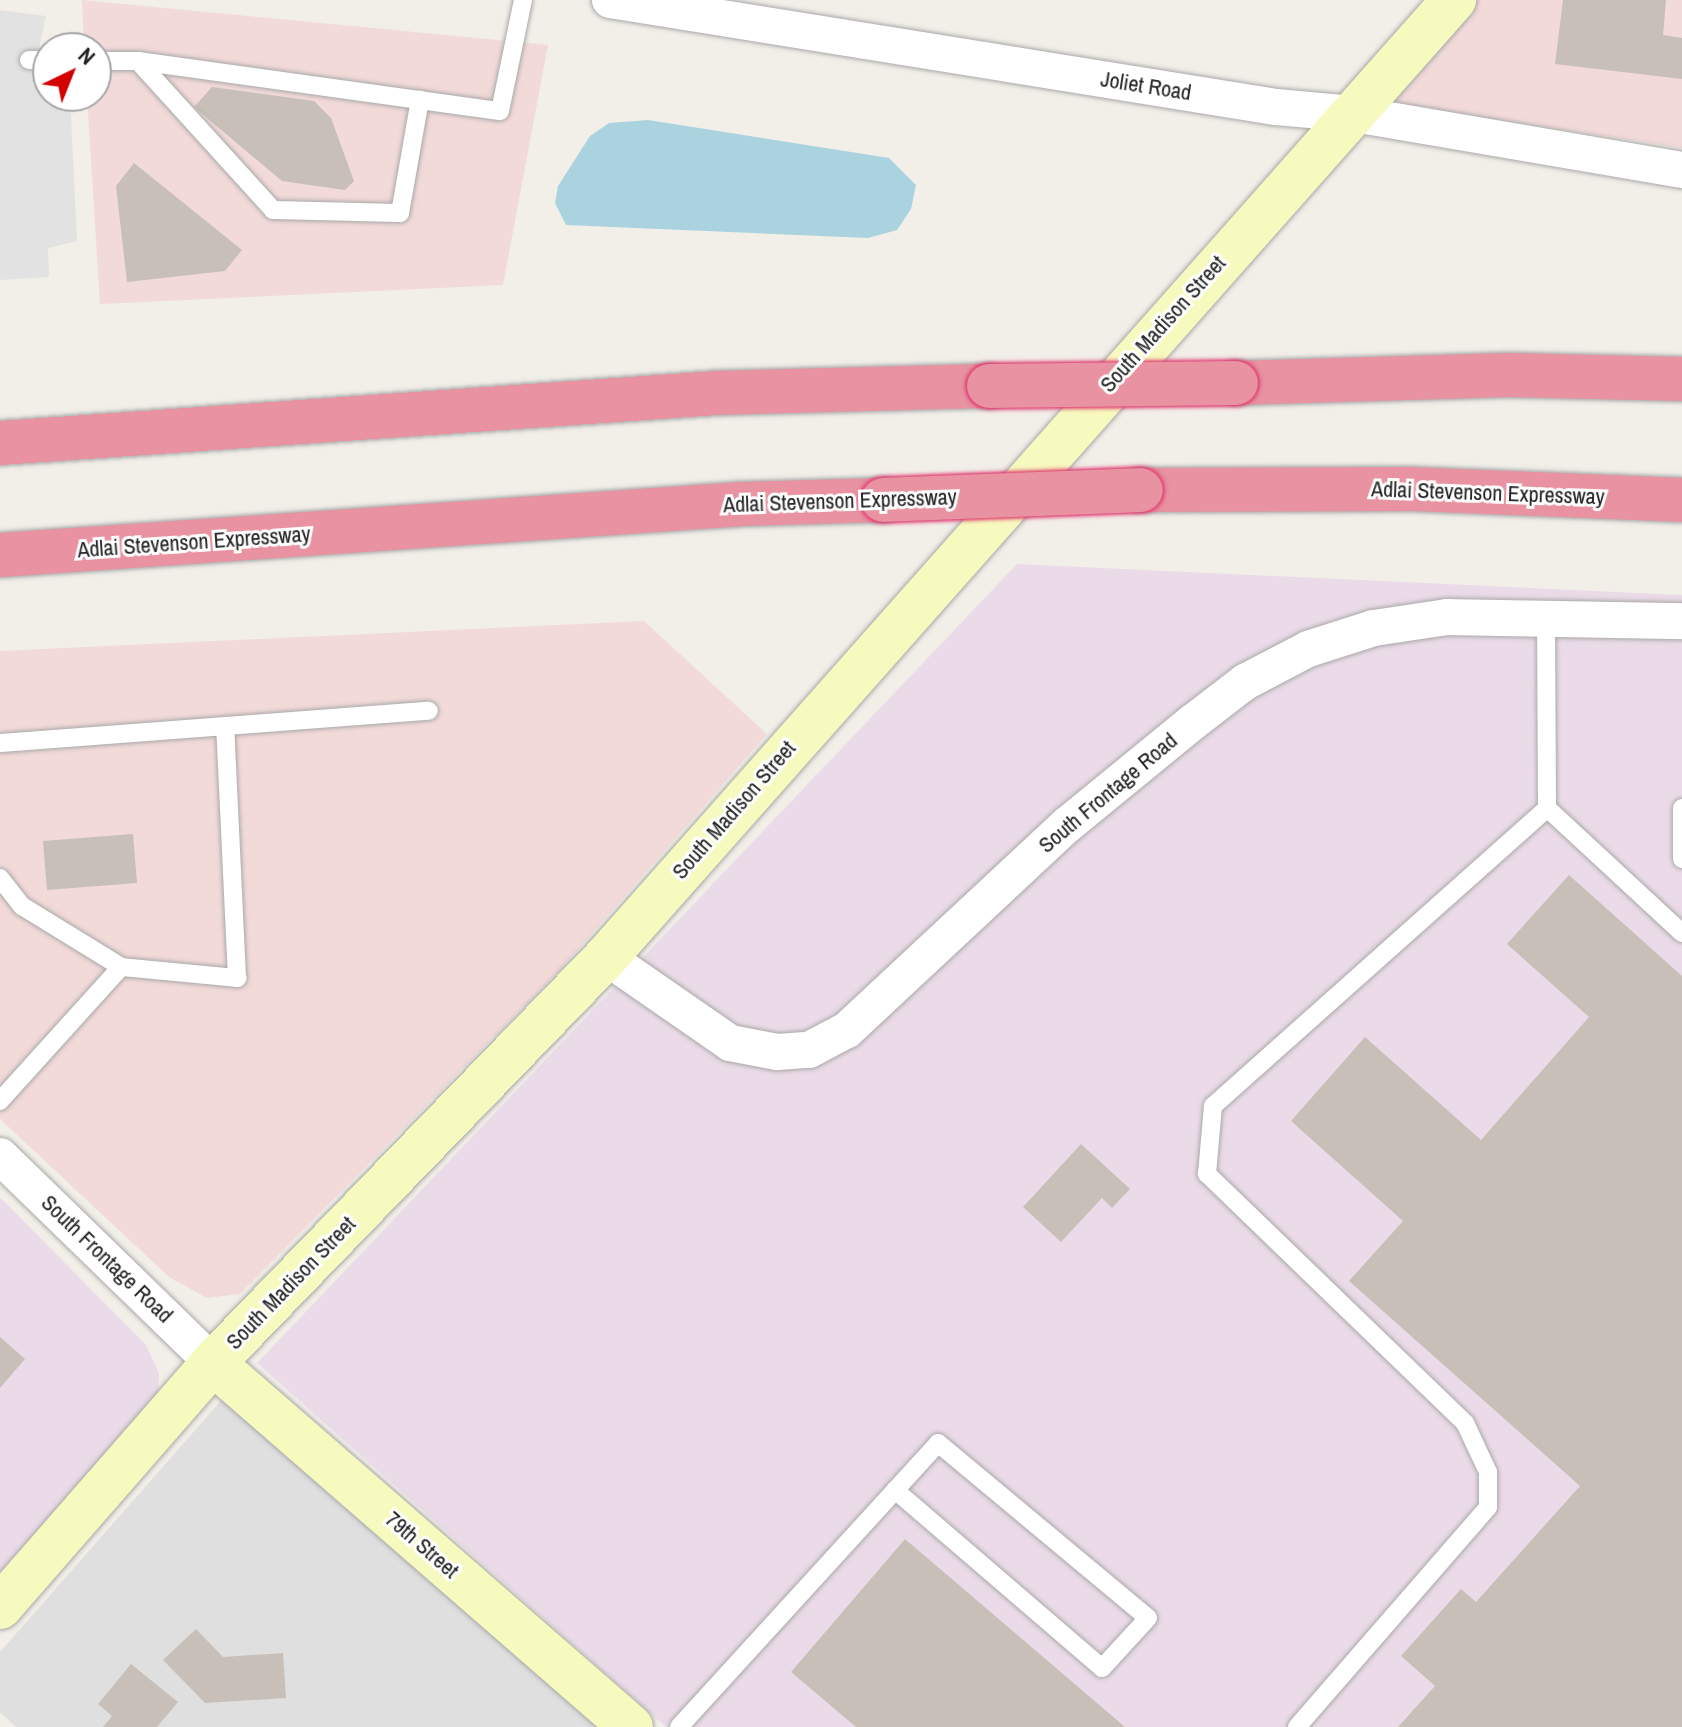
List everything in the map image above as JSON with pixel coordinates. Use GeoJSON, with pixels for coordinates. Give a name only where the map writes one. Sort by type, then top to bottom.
{"type":"FeatureCollection","features":[{"type":"Feature","properties":{"kind":"highway"},"geometry":{"type":"LineString","coordinates":[[0,443],[716,393],[1508,375],[1682,379]]}},
{"type":"Feature","properties":{"kind":"highway","name":"Adlai Stevenson Expressway"},"geometry":{"type":"LineString","coordinates":[[0,555],[742,504],[1141,490],[1411,489],[1682,500]]}},
{"type":"Feature","properties":{"kind":"street","name":"Joliet Road"},"geometry":{"type":"LineString","coordinates":[[610,0],[1276,107],[1354,114],[1682,170]]}},
{"type":"Feature","properties":{"kind":"street","name":"South Madison Street"},"geometry":{"type":"LineString","coordinates":[[0,1607],[213,1363],[606,957],[1145,343],[1454,0]]}},
{"type":"Feature","properties":{"kind":"street","name":"South Frontage Road"},"geometry":{"type":"LineString","coordinates":[[606,957],[730,1043],[777,1052],[809,1050],[847,1030],[1067,825],[1245,682],[1308,649],[1374,628],[1447,617],[1546,615],[1682,621]]}},
{"type":"Feature","properties":{"kind":"street","name":"South Frontage Road"},"geometry":{"type":"LineString","coordinates":[[0,1156],[213,1363]]}},
{"type":"Feature","properties":{"kind":"street","name":"79th Street"},"geometry":{"type":"LineString","coordinates":[[213,1363],[631,1727]]}},
{"type":"Feature","properties":{"kind":"lane"},"geometry":{"type":"LineString","coordinates":[[112,61],[138,61],[500,111],[523,0]]}},
{"type":"Feature","properties":{"kind":"lane"},"geometry":{"type":"LineString","coordinates":[[138,61],[273,210],[400,213],[420,100]]}},
{"type":"Feature","properties":{"kind":"lane"},"geometry":{"type":"LineString","coordinates":[[1546,615],[1547,808],[1682,933]]}},
{"type":"Feature","properties":{"kind":"lane"},"geometry":{"type":"LineString","coordinates":[[0,743],[429,711]]}},
{"type":"Feature","properties":{"kind":"lane"},"geometry":{"type":"LineString","coordinates":[[0,878],[22,906],[121,967],[237,978],[225,726]]}},
{"type":"Feature","properties":{"kind":"lane"},"geometry":{"type":"LineString","coordinates":[[1297,1727],[1488,1507],[1488,1472],[1465,1423],[1207,1174],[1213,1106],[1547,808]]}},
{"type":"Feature","properties":{"kind":"lane"},"geometry":{"type":"LineString","coordinates":[[1682,808],[1682,859]]}},
{"type":"Feature","properties":{"kind":"lane"},"geometry":{"type":"LineString","coordinates":[[0,1101],[121,967]]}},
{"type":"Feature","properties":{"kind":"lane"},"geometry":{"type":"LineString","coordinates":[[679,1727],[895,1490],[938,1443],[1148,1618],[1102,1668],[895,1490]]}},
{"type":"Feature","properties":{"kind":"shaded area"},"geometry":{"type":"Polygon","coordinates":[[[82,0],[548,45],[503,285],[100,304],[88,112],[112,112],[112,32],[83,32],[82,0]]]}},
{"type":"Feature","properties":{"kind":"shaded area"},"geometry":{"type":"Polygon","coordinates":[[[1474,0],[1682,0],[1682,148],[1381,102],[1474,0]]]}},
{"type":"Feature","properties":{"kind":"shaded area"},"geometry":{"type":"Polygon","coordinates":[[[0,10],[46,16],[43,32],[32,32],[32,112],[71,112],[77,241],[48,248],[49,277],[0,280],[0,10]]]}},
{"type":"Feature","properties":{"kind":"shaded area"},"geometry":{"type":"Polygon","coordinates":[[[1017,564],[1682,595],[1682,1727],[666,1727],[257,1363],[1017,564]]]}},
{"type":"Feature","properties":{"kind":"shaded area"},"geometry":{"type":"Polygon","coordinates":[[[644,621],[767,734],[558,972],[240,1294],[207,1298],[169,1277],[0,1119],[0,651],[644,621]]]}},
{"type":"Feature","properties":{"kind":"shaded area"},"geometry":{"type":"Polygon","coordinates":[[[0,1197],[146,1345],[159,1373],[158,1402],[0,1589],[0,1197]]]}},
{"type":"Feature","properties":{"kind":"shaded area"},"geometry":{"type":"Polygon","coordinates":[[[225,1396],[600,1727],[16,1727],[0,1712],[0,1652],[225,1396]]]}},
{"type":"Feature","properties":{"kind":"water"},"geometry":{"type":"Polygon","coordinates":[[[648,120],[889,158],[916,185],[911,209],[897,230],[868,238],[566,225],[555,203],[558,186],[590,136],[609,123],[648,120]]]}},
{"type":"Feature","properties":{"kind":"building"},"geometry":{"type":"Polygon","coordinates":[[[1563,0],[1666,0],[1663,35],[1682,38],[1682,79],[1555,64],[1563,0]]]}},
{"type":"Feature","properties":{"kind":"building"},"geometry":{"type":"Polygon","coordinates":[[[212,87],[314,101],[331,118],[354,181],[345,190],[282,181],[194,107],[212,87]]]}},
{"type":"Feature","properties":{"kind":"building"},"geometry":{"type":"Polygon","coordinates":[[[134,163],[242,250],[225,271],[127,282],[116,186],[134,163]]]}},
{"type":"Feature","properties":{"kind":"building"},"geometry":{"type":"Polygon","coordinates":[[[133,834],[137,883],[47,890],[43,841],[133,834]]]}},
{"type":"Feature","properties":{"kind":"building"},"geometry":{"type":"Polygon","coordinates":[[[1569,875],[1682,976],[1682,1727],[1398,1727],[1435,1686],[1401,1656],[1461,1589],[1476,1602],[1580,1486],[1349,1281],[1403,1221],[1291,1121],[1365,1037],[1481,1140],[1589,1017],[1507,944],[1569,875]]]}},
{"type":"Feature","properties":{"kind":"building"},"geometry":{"type":"Polygon","coordinates":[[[1081,1144],[1130,1189],[1112,1208],[1102,1198],[1061,1242],[1023,1207],[1081,1144]]]}},
{"type":"Feature","properties":{"kind":"building"},"geometry":{"type":"Polygon","coordinates":[[[0,1337],[25,1359],[0,1388],[0,1337]]]}},
{"type":"Feature","properties":{"kind":"building"},"geometry":{"type":"Polygon","coordinates":[[[905,1539],[1125,1727],[856,1727],[791,1672],[905,1539]]]}},
{"type":"Feature","properties":{"kind":"building"},"geometry":{"type":"Polygon","coordinates":[[[196,1629],[223,1657],[283,1653],[286,1698],[205,1703],[163,1660],[196,1629]]]}},
{"type":"Feature","properties":{"kind":"building"},"geometry":{"type":"Polygon","coordinates":[[[131,1664],[178,1702],[157,1727],[103,1727],[112,1716],[98,1704],[131,1664]]]}}]}
